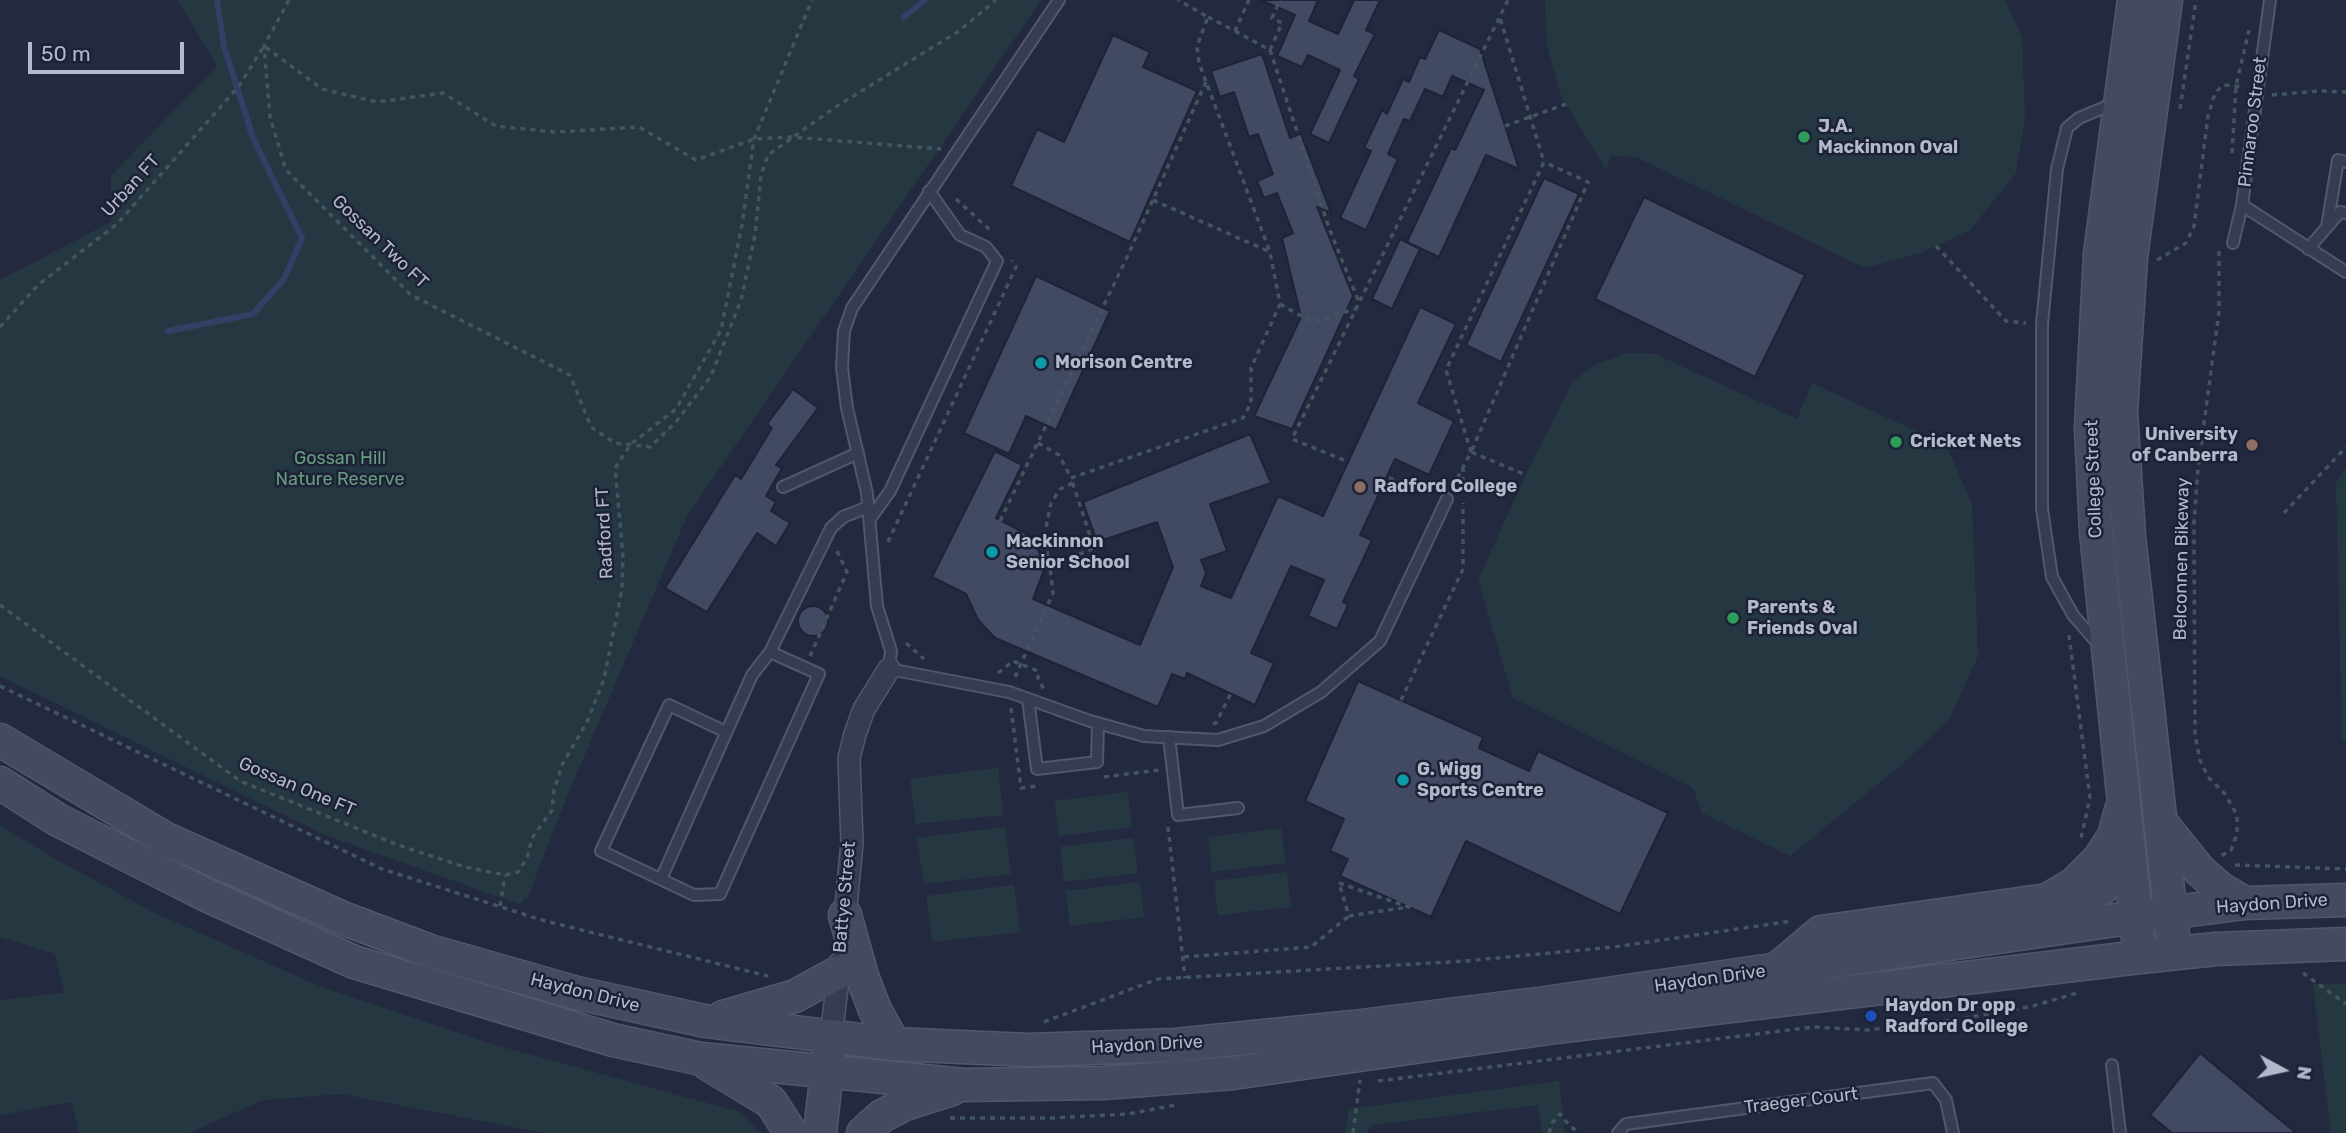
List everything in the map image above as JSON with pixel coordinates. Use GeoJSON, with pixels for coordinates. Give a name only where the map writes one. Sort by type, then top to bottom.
{"type":"FeatureCollection","features":[{"type":"Feature","properties":{"kind":"main road","name":"College Street"},"geometry":{"type":"LineString","coordinates":[[2134,0],[2100,254],[2091,428],[2096,532],[2140,957]]}},
{"type":"Feature","properties":{"kind":"main road","name":"College Street"},"geometry":{"type":"LineString","coordinates":[[2166,0],[2131,257],[2121,412],[2129,536],[2175,954]]}},
{"type":"Feature","properties":{"kind":"main road","name":"Haydon Drive"},"geometry":{"type":"LineString","coordinates":[[0,740],[166,839],[345,919],[430,951],[577,993],[705,1021],[894,1044],[1029,1050],[1175,1045],[1504,1008],[2136,917],[2245,904],[2346,900]]}},
{"type":"Feature","properties":{"kind":"main road","name":"Haydon Drive"},"geometry":{"type":"LineString","coordinates":[[0,783],[58,820],[204,894],[354,962],[613,1040],[701,1059],[964,1085],[1103,1083],[1233,1073],[1563,1027],[2140,957],[2216,949],[2346,944]]}},
{"type":"Feature","properties":{"kind":"main road"},"geometry":{"type":"LineString","coordinates":[[1777,969],[1821,932],[2047,900],[2074,884],[2099,859],[2114,836],[2124,798]]}},
{"type":"Feature","properties":{"kind":"main road"},"geometry":{"type":"LineString","coordinates":[[2160,821],[2200,872],[2245,904]]}},
{"type":"Feature","properties":{"kind":"main road"},"geometry":{"type":"LineString","coordinates":[[1881,954],[1918,929],[2053,911],[2102,888],[2119,875],[2129,857]]}},
{"type":"Feature","properties":{"kind":"main road"},"geometry":{"type":"LineString","coordinates":[[845,915],[862,976],[875,1010],[894,1044]]}},
{"type":"Feature","properties":{"kind":"main road"},"geometry":{"type":"LineString","coordinates":[[705,1021],[777,1003],[839,972]]}},
{"type":"Feature","properties":{"kind":"main road","name":"Battye Street"},"geometry":{"type":"LineString","coordinates":[[820,1133],[831,1037]]}},
{"type":"Feature","properties":{"kind":"main road"},"geometry":{"type":"LineString","coordinates":[[701,1059],[771,1102],[791,1133]]}},
{"type":"Feature","properties":{"kind":"main road"},"geometry":{"type":"LineString","coordinates":[[863,1133],[882,1116],[905,1104],[964,1085]]}},
{"type":"Feature","properties":{"kind":"street","name":"Battye Street"},"geometry":{"type":"LineString","coordinates":[[831,1037],[852,842],[849,758],[864,709],[889,669]]}},
{"type":"Feature","properties":{"kind":"lane"},"geometry":{"type":"LineString","coordinates":[[1059,0],[852,307],[844,331],[842,368],[847,408],[868,506],[877,607],[891,651],[889,669],[1009,692],[1144,736],[1218,740],[1264,726],[1321,692],[1380,641],[1447,499]]}},
{"type":"Feature","properties":{"kind":"lane","name":"Pinnaroo Street"},"geometry":{"type":"LineString","coordinates":[[2233,243],[2242,205],[2270,0]]}},
{"type":"Feature","properties":{"kind":"lane"},"geometry":{"type":"LineString","coordinates":[[2108,655],[2073,615],[2052,577],[2042,509],[2042,324],[2057,169],[2067,128],[2079,118],[2120,101]]}},
{"type":"Feature","properties":{"kind":"lane"},"geometry":{"type":"LineString","coordinates":[[2327,227],[2338,160],[2346,162]]}},
{"type":"Feature","properties":{"kind":"lane"},"geometry":{"type":"LineString","coordinates":[[870,519],[890,491],[997,261],[986,247],[960,234],[929,191]]}},
{"type":"Feature","properties":{"kind":"lane"},"geometry":{"type":"LineString","coordinates":[[2242,205],[2346,272]]}},
{"type":"Feature","properties":{"kind":"lane"},"geometry":{"type":"LineString","coordinates":[[2308,249],[2340,212],[2346,213]]}},
{"type":"Feature","properties":{"kind":"lane"},"geometry":{"type":"LineString","coordinates":[[783,487],[858,453]]}},
{"type":"Feature","properties":{"kind":"lane"},"geometry":{"type":"LineString","coordinates":[[661,879],[752,675],[771,652],[831,528],[843,517],[868,506]]}},
{"type":"Feature","properties":{"kind":"lane"},"geometry":{"type":"LineString","coordinates":[[726,733],[669,705],[601,851],[694,895],[720,894],[819,674],[771,652]]}},
{"type":"Feature","properties":{"kind":"lane"},"geometry":{"type":"LineString","coordinates":[[1028,699],[1037,769],[1097,762],[1098,723]]}},
{"type":"Feature","properties":{"kind":"lane"},"geometry":{"type":"LineString","coordinates":[[1168,737],[1178,815],[1238,807]]}},
{"type":"Feature","properties":{"kind":"lane"},"geometry":{"type":"LineString","coordinates":[[2112,1065],[2120,1133]]}},
{"type":"Feature","properties":{"kind":"lane","name":"Traeger Court"},"geometry":{"type":"LineString","coordinates":[[1618,1133],[1626,1124],[1933,1083],[1946,1100],[1953,1133]]}},
{"type":"Feature","properties":{"kind":"path"},"geometry":{"type":"LineString","coordinates":[[289,0],[264,46],[322,89],[377,102],[443,93],[496,126],[556,132],[639,127],[695,160],[754,139],[790,137],[944,149],[956,153]]}},
{"type":"Feature","properties":{"kind":"path","name":"Radford FT"},"geometry":{"type":"LineString","coordinates":[[505,875],[518,872],[527,858],[532,838],[552,810],[554,790],[562,765],[587,722],[604,680],[622,589],[623,555],[615,468],[631,444],[676,409],[721,330],[742,225],[754,139],[812,0]]}},
{"type":"Feature","properties":{"kind":"path"},"geometry":{"type":"LineString","coordinates":[[631,444],[650,447],[676,422],[710,376],[741,300],[755,235],[761,175],[768,155],[834,108],[959,31],[996,0]]}},
{"type":"Feature","properties":{"kind":"path"},"geometry":{"type":"LineString","coordinates":[[1179,0],[1270,50]]}},
{"type":"Feature","properties":{"kind":"path"},"geometry":{"type":"LineString","coordinates":[[1235,31],[1248,0]]}},
{"type":"Feature","properties":{"kind":"path"},"geometry":{"type":"LineString","coordinates":[[1280,0],[1272,18],[1282,23],[1270,50],[1329,228],[1359,303]]}},
{"type":"Feature","properties":{"kind":"path"},"geometry":{"type":"LineString","coordinates":[[1344,460],[1292,439],[1507,0]]}},
{"type":"Feature","properties":{"kind":"path"},"geometry":{"type":"LineString","coordinates":[[2178,119],[2196,0]]}},
{"type":"Feature","properties":{"kind":"path"},"geometry":{"type":"LineString","coordinates":[[1471,452],[1446,370],[1544,162],[1500,16]]}},
{"type":"Feature","properties":{"kind":"path"},"geometry":{"type":"LineString","coordinates":[[1009,692],[1053,593],[1051,567],[1044,537],[1051,503],[1060,489],[1072,481],[1243,418],[1251,403],[1251,368],[1280,304],[1269,252],[1199,63],[1197,46],[1208,17]]}},
{"type":"Feature","properties":{"kind":"path"},"geometry":{"type":"LineString","coordinates":[[2232,155],[2236,86],[2249,28]]}},
{"type":"Feature","properties":{"kind":"path","name":"Urban FT"},"geometry":{"type":"LineString","coordinates":[[0,327],[38,285],[117,224],[239,86],[264,46]]}},
{"type":"Feature","properties":{"kind":"path","name":"Gossan Two FT"},"geometry":{"type":"LineString","coordinates":[[264,46],[270,117],[286,170],[411,295],[570,375],[591,427],[615,443],[631,444]]}},
{"type":"Feature","properties":{"kind":"path"},"geometry":{"type":"LineString","coordinates":[[1000,521],[1153,200],[1206,82]]}},
{"type":"Feature","properties":{"kind":"path"},"geometry":{"type":"LineString","coordinates":[[2159,248],[2157,260],[2186,243],[2194,226],[2208,116],[2214,93],[2223,85],[2236,86]]}},
{"type":"Feature","properties":{"kind":"path"},"geometry":{"type":"LineString","coordinates":[[2256,88],[2274,96],[2319,91],[2346,92]]}},
{"type":"Feature","properties":{"kind":"path"},"geometry":{"type":"LineString","coordinates":[[1505,126],[1566,104]]}},
{"type":"Feature","properties":{"kind":"path"},"geometry":{"type":"LineString","coordinates":[[1389,478],[1447,499],[1471,452],[1588,182],[1544,162]]}},
{"type":"Feature","properties":{"kind":"path"},"geometry":{"type":"LineString","coordinates":[[1153,200],[1269,252]]}},
{"type":"Feature","properties":{"kind":"path"},"geometry":{"type":"LineString","coordinates":[[1937,246],[2006,321],[2042,324]]}},
{"type":"Feature","properties":{"kind":"path","name":"Belconnen Bikeway"},"geometry":{"type":"LineString","coordinates":[[2200,872],[2207,864],[2231,850],[2237,834],[2237,815],[2232,804],[2208,777],[2200,760],[2195,735],[2194,523],[2198,468],[2219,312],[2219,249]]}},
{"type":"Feature","properties":{"kind":"path"},"geometry":{"type":"LineString","coordinates":[[1280,304],[1312,322],[1355,310]]}},
{"type":"Feature","properties":{"kind":"path"},"geometry":{"type":"LineString","coordinates":[[1038,443],[1059,456],[1072,481],[1094,548],[1051,567]]}},
{"type":"Feature","properties":{"kind":"path"},"geometry":{"type":"LineString","coordinates":[[2284,513],[2346,447]]}},
{"type":"Feature","properties":{"kind":"path"},"geometry":{"type":"LineString","coordinates":[[1471,452],[1526,475]]}},
{"type":"Feature","properties":{"kind":"path"},"geometry":{"type":"LineString","coordinates":[[1401,700],[1463,569],[1463,467]]}},
{"type":"Feature","properties":{"kind":"path"},"geometry":{"type":"LineString","coordinates":[[898,495],[911,493]]}},
{"type":"Feature","properties":{"kind":"path"},"geometry":{"type":"LineString","coordinates":[[886,533],[886,542]]}},
{"type":"Feature","properties":{"kind":"path","name":"Gossan One FT"},"geometry":{"type":"LineString","coordinates":[[0,605],[240,781],[398,845],[465,867],[505,875]]}},
{"type":"Feature","properties":{"kind":"path"},"geometry":{"type":"LineString","coordinates":[[2073,615],[2068,626],[2090,798],[2079,843]]}},
{"type":"Feature","properties":{"kind":"path"},"geometry":{"type":"LineString","coordinates":[[905,642],[929,662]]}},
{"type":"Feature","properties":{"kind":"path"},"geometry":{"type":"LineString","coordinates":[[993,674],[1001,672],[1013,661],[1038,671],[1038,679],[1044,689],[1056,693]]}},
{"type":"Feature","properties":{"kind":"path"},"geometry":{"type":"LineString","coordinates":[[0,687],[382,869],[545,921],[775,978]]}},
{"type":"Feature","properties":{"kind":"path"},"geometry":{"type":"LineString","coordinates":[[1205,724],[1216,723],[1231,693]]}},
{"type":"Feature","properties":{"kind":"path"},"geometry":{"type":"LineString","coordinates":[[1004,704],[1030,712]]}},
{"type":"Feature","properties":{"kind":"path"},"geometry":{"type":"LineString","coordinates":[[1167,823],[1185,978]]}},
{"type":"Feature","properties":{"kind":"path"},"geometry":{"type":"LineString","coordinates":[[2235,865],[2346,869]]}},
{"type":"Feature","properties":{"kind":"path"},"geometry":{"type":"LineString","coordinates":[[500,906],[505,875]]}},
{"type":"Feature","properties":{"kind":"path"},"geometry":{"type":"LineString","coordinates":[[1183,957],[1311,947],[1349,916],[1409,907],[1339,883],[1349,916]]}},
{"type":"Feature","properties":{"kind":"path"},"geometry":{"type":"LineString","coordinates":[[1036,1025],[1158,979],[1465,961],[1614,947],[1792,921]]}},
{"type":"Feature","properties":{"kind":"path"},"geometry":{"type":"LineString","coordinates":[[2295,968],[2346,1004]]}},
{"type":"Feature","properties":{"kind":"path"},"geometry":{"type":"LineString","coordinates":[[1842,1028],[1867,1030],[1954,1020],[2033,1006],[2084,991]]}},
{"type":"Feature","properties":{"kind":"path"},"geometry":{"type":"LineString","coordinates":[[1353,1133],[1361,1074]]}},
{"type":"Feature","properties":{"kind":"path"},"geometry":{"type":"LineString","coordinates":[[1549,1133],[1552,1123],[1560,1114],[1579,1133]]}},
{"type":"Feature","properties":{"kind":"green space","name":"Gossan Hill Nature Reserve"},"geometry":{"type":"Polygon","coordinates":[[[178,0],[1041,0],[687,516],[568,794],[527,899],[524,898],[521,905],[325,835],[0,676],[0,280],[111,222],[111,176],[217,66],[178,0]]]}},
{"type":"Feature","properties":{"kind":"green space","name":"J.A. Mackinnon Oval"},"geometry":{"type":"Polygon","coordinates":[[[1545,0],[2005,0],[2022,37],[2025,118],[2016,173],[1970,230],[1923,252],[1865,268],[1636,157],[1611,156],[1606,170],[1562,98],[1547,47],[1545,0]]]}},
{"type":"Feature","properties":{"kind":"green space","name":"Parents & Friends Oval"},"geometry":{"type":"Polygon","coordinates":[[[1629,353],[1655,354],[1797,419],[1812,383],[1946,445],[1972,504],[1978,656],[1949,720],[1900,766],[1790,856],[1702,813],[1693,788],[1513,698],[1478,580],[1528,470],[1573,381],[1598,363],[1629,353]]]}},
{"type":"Feature","properties":{"kind":"green space"},"geometry":{"type":"Polygon","coordinates":[[[2346,467],[2346,741],[2342,741],[2336,483],[2346,467]]]}},
{"type":"Feature","properties":{"kind":"green space"},"geometry":{"type":"Polygon","coordinates":[[[998,768],[1003,815],[916,824],[910,779],[998,768]]]}},
{"type":"Feature","properties":{"kind":"green space"},"geometry":{"type":"Polygon","coordinates":[[[1128,792],[1132,827],[1059,836],[1054,801],[1128,792]]]}},
{"type":"Feature","properties":{"kind":"green space"},"geometry":{"type":"Polygon","coordinates":[[[0,825],[55,859],[157,914],[319,986],[488,1043],[740,1112],[760,1133],[544,1133],[342,1094],[263,1100],[189,1133],[79,1133],[72,1102],[0,1115],[0,1000],[64,993],[55,954],[0,937],[0,825]]]}},
{"type":"Feature","properties":{"kind":"green space"},"geometry":{"type":"Polygon","coordinates":[[[1005,827],[1011,874],[924,884],[917,838],[1005,827]]]}},
{"type":"Feature","properties":{"kind":"green space"},"geometry":{"type":"Polygon","coordinates":[[[1281,828],[1286,863],[1212,872],[1208,837],[1281,828]]]}},
{"type":"Feature","properties":{"kind":"green space"},"geometry":{"type":"Polygon","coordinates":[[[1133,838],[1138,873],[1064,882],[1060,847],[1133,838]]]}},
{"type":"Feature","properties":{"kind":"green space"},"geometry":{"type":"Polygon","coordinates":[[[1287,872],[1291,907],[1218,915],[1214,881],[1287,872]]]}},
{"type":"Feature","properties":{"kind":"green space"},"geometry":{"type":"Polygon","coordinates":[[[1140,882],[1144,917],[1070,926],[1066,891],[1140,882]]]}},
{"type":"Feature","properties":{"kind":"green space"},"geometry":{"type":"Polygon","coordinates":[[[1014,885],[1020,932],[933,942],[926,896],[1014,885]]]}},
{"type":"Feature","properties":{"kind":"green space"},"geometry":{"type":"Polygon","coordinates":[[[2313,984],[2346,984],[2346,1133],[2331,1133],[2313,984]]]}},
{"type":"Feature","properties":{"kind":"green space"},"geometry":{"type":"Polygon","coordinates":[[[1559,1081],[1565,1133],[1542,1133],[1538,1105],[1372,1125],[1366,1133],[1345,1133],[1349,1109],[1559,1081]]]}},
{"type":"Feature","properties":{"kind":"building"},"geometry":{"type":"Polygon","coordinates":[[[1261,0],[1318,0],[1309,21],[1338,34],[1354,0],[1380,0],[1366,30],[1375,34],[1354,76],[1359,79],[1329,143],[1310,134],[1340,70],[1308,55],[1302,67],[1277,56],[1295,15],[1261,0]]]}},
{"type":"Feature","properties":{"kind":"building"},"geometry":{"type":"Polygon","coordinates":[[[1439,30],[1480,49],[1519,169],[1486,155],[1439,257],[1407,242],[1451,148],[1455,150],[1484,90],[1452,76],[1443,97],[1425,89],[1410,121],[1404,119],[1388,154],[1398,159],[1366,230],[1340,218],[1371,151],[1364,148],[1382,110],[1387,114],[1403,79],[1409,82],[1420,57],[1425,59],[1439,30]]]}},
{"type":"Feature","properties":{"kind":"building"},"geometry":{"type":"Polygon","coordinates":[[[1113,35],[1150,52],[1143,67],[1197,91],[1130,242],[1011,186],[1037,129],[1064,142],[1113,35]]]}},
{"type":"Feature","properties":{"kind":"building"},"geometry":{"type":"Polygon","coordinates":[[[1262,54],[1290,138],[1301,134],[1331,213],[1317,207],[1353,296],[1292,429],[1254,416],[1301,317],[1282,238],[1293,233],[1277,193],[1264,198],[1257,181],[1273,174],[1258,134],[1249,137],[1234,92],[1220,97],[1211,71],[1262,54]]]}},
{"type":"Feature","properties":{"kind":"building"},"geometry":{"type":"Polygon","coordinates":[[[1544,178],[1579,194],[1501,362],[1466,345],[1544,178]]]}},
{"type":"Feature","properties":{"kind":"building"},"geometry":{"type":"Polygon","coordinates":[[[1644,197],[1805,275],[1755,377],[1595,299],[1644,197]]]}},
{"type":"Feature","properties":{"kind":"building"},"geometry":{"type":"Polygon","coordinates":[[[1400,239],[1420,249],[1392,309],[1372,299],[1400,239]]]}},
{"type":"Feature","properties":{"kind":"building","name":"Morison Centre"},"geometry":{"type":"Polygon","coordinates":[[[1036,276],[1110,311],[1056,430],[1026,416],[1009,454],[964,433],[1036,276]]]}},
{"type":"Feature","properties":{"kind":"building"},"geometry":{"type":"Polygon","coordinates":[[[1420,307],[1456,324],[1418,403],[1454,421],[1429,475],[1395,459],[1360,535],[1372,540],[1343,602],[1348,605],[1337,629],[1308,616],[1324,580],[1291,566],[1251,653],[1274,663],[1255,705],[1187,673],[1185,679],[1172,674],[1158,707],[995,638],[978,620],[966,594],[932,577],[995,451],[1022,465],[996,518],[1033,537],[1045,567],[1033,599],[1140,645],[1173,567],[1157,522],[1097,542],[1083,502],[1250,434],[1271,483],[1210,504],[1227,551],[1201,560],[1206,573],[1201,586],[1231,598],[1278,496],[1323,516],[1420,307]]]}},
{"type":"Feature","properties":{"kind":"building"},"geometry":{"type":"Polygon","coordinates":[[[793,389],[818,408],[776,465],[782,468],[766,496],[776,502],[771,511],[790,523],[776,546],[757,533],[707,612],[665,588],[735,475],[741,479],[772,428],[767,424],[793,389]]]}},
{"type":"Feature","properties":{"kind":"building"},"geometry":{"type":"Polygon","coordinates":[[[813,606],[824,610],[828,621],[824,632],[813,636],[802,632],[798,621],[802,610],[813,606]]]}},
{"type":"Feature","properties":{"kind":"building"},"geometry":{"type":"Polygon","coordinates":[[[1358,681],[1483,737],[1479,748],[1529,771],[1538,751],[1668,813],[1620,914],[1466,841],[1431,917],[1340,876],[1348,859],[1330,851],[1344,819],[1305,801],[1358,681]]]}},
{"type":"Feature","properties":{"kind":"building"},"geometry":{"type":"Polygon","coordinates":[[[2200,1053],[2296,1133],[2172,1133],[2150,1115],[2200,1053]]]}},
{"type":"Feature","properties":{"kind":"waterway"},"geometry":{"type":"LineString","coordinates":[[168,331],[253,314],[284,279],[302,238],[253,138],[224,46],[217,0]]}},
{"type":"Feature","properties":{"kind":"waterway"},"geometry":{"type":"LineString","coordinates":[[904,17],[925,0]]}},
{"type":"Feature","properties":{"kind":"place","name":"J.A. Mackinnon Oval"},"geometry":{"type":"Point","coordinates":[1804,137]}},
{"type":"Feature","properties":{"kind":"place","name":"Morison Centre"},"geometry":{"type":"Point","coordinates":[1041,363]}},
{"type":"Feature","properties":{"kind":"place","name":"Cricket Nets"},"geometry":{"type":"Point","coordinates":[1896,442]}},
{"type":"Feature","properties":{"kind":"place","name":"University of Canberra"},"geometry":{"type":"Point","coordinates":[2252,445]}},
{"type":"Feature","properties":{"kind":"place","name":"Radford College"},"geometry":{"type":"Point","coordinates":[1360,487]}},
{"type":"Feature","properties":{"kind":"place","name":"Mackinnon Senior School"},"geometry":{"type":"Point","coordinates":[992,552]}},
{"type":"Feature","properties":{"kind":"place","name":"Parents & Friends Oval"},"geometry":{"type":"Point","coordinates":[1733,618]}},
{"type":"Feature","properties":{"kind":"place","name":"G. Wigg Sports Centre"},"geometry":{"type":"Point","coordinates":[1403,780]}},
{"type":"Feature","properties":{"kind":"place","name":"Haydon Dr opp Radford College"},"geometry":{"type":"Point","coordinates":[1871,1016]}}]}
